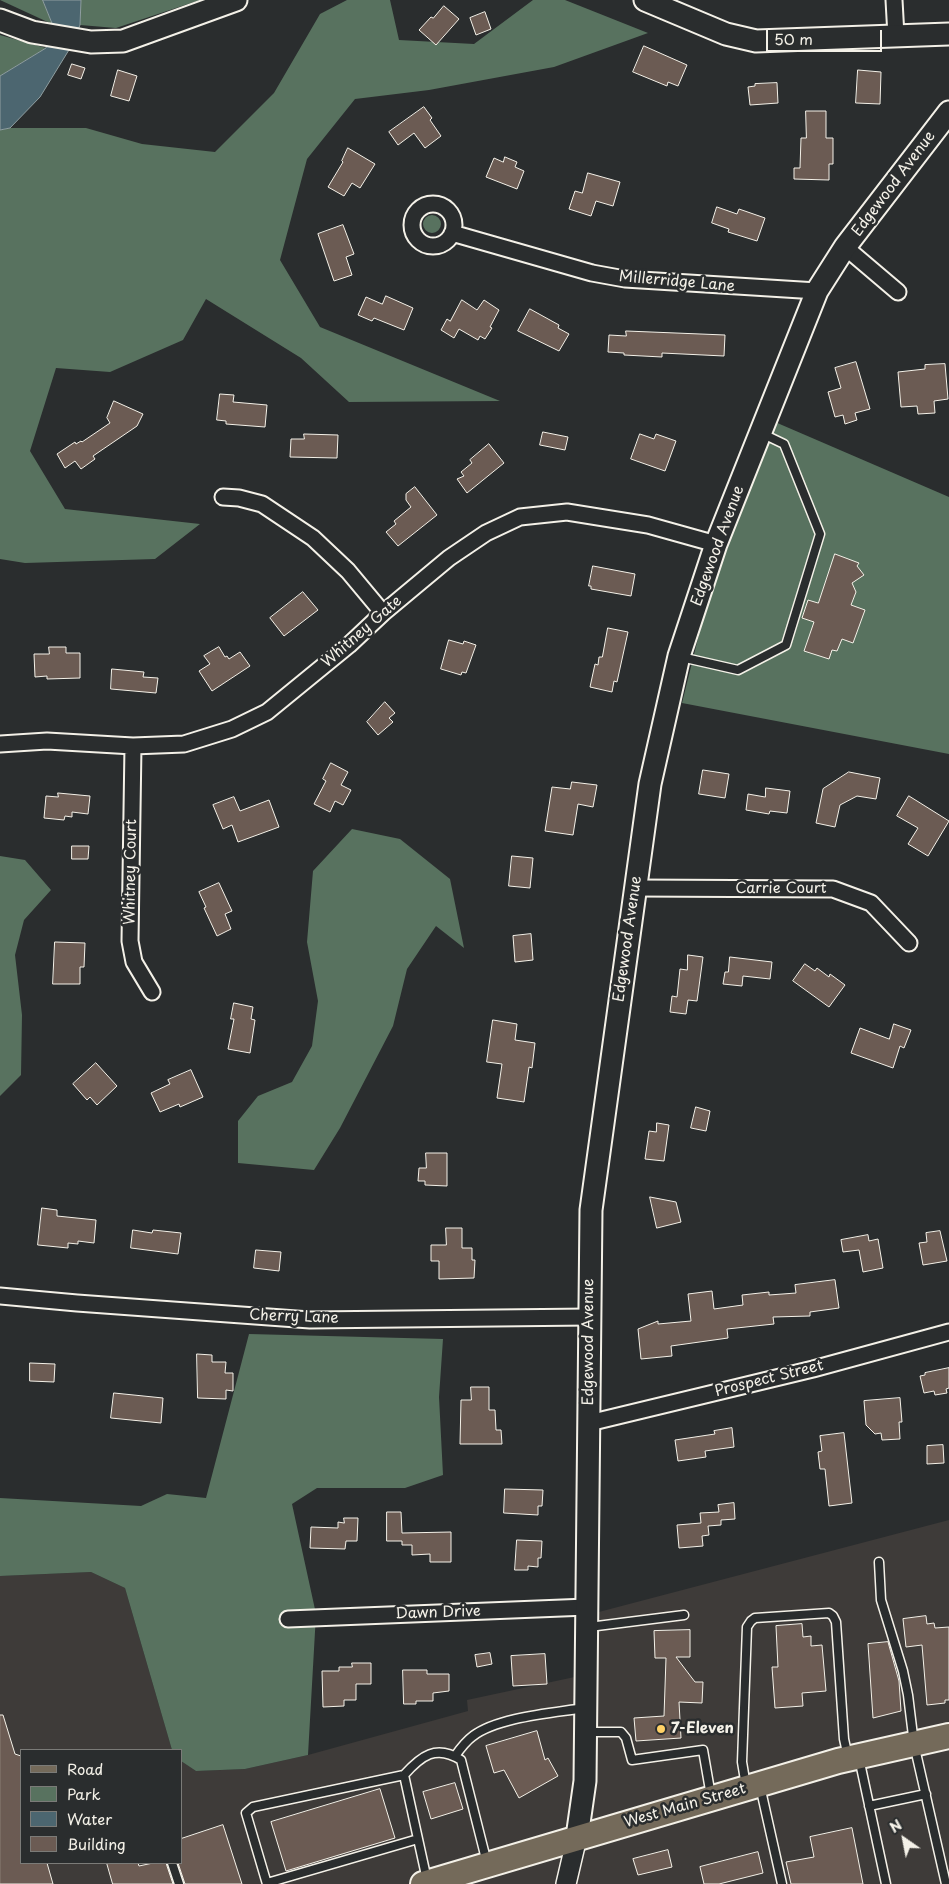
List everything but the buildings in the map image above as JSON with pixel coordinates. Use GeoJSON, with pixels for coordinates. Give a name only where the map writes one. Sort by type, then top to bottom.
{"type":"FeatureCollection","features":[{"type":"Feature","properties":{"kind":"main road"},"geometry":{"type":"LineString","coordinates":[[645,0],[726,34],[756,41],[949,34]]}},
{"type":"Feature","properties":{"kind":"main road"},"geometry":{"type":"LineString","coordinates":[[0,20],[32,32],[91,42],[123,41],[228,2]]}},
{"type":"Feature","properties":{"kind":"main road","name":"Edgewood Avenue"},"geometry":{"type":"LineString","coordinates":[[577,1838],[585,1781],[591,1210],[634,888],[650,784],[680,656],[716,544],[817,291],[846,247],[949,112]]}},
{"type":"Feature","properties":{"kind":"main road","name":"West Main Street"},"geometry":{"type":"LineString","coordinates":[[425,1883],[455,1879],[488,1864],[753,1786],[854,1758],[949,1736]]}},
{"type":"Feature","properties":{"kind":"street"},"geometry":{"type":"LineString","coordinates":[[894,0],[896,36]]}},
{"type":"Feature","properties":{"kind":"street","name":"Millerridge Lane"},"geometry":{"type":"LineString","coordinates":[[452,233],[592,273],[625,280],[817,291]]}},
{"type":"Feature","properties":{"kind":"street"},"geometry":{"type":"LineString","coordinates":[[846,247],[898,292]]}},
{"type":"Feature","properties":{"kind":"street"},"geometry":{"type":"LineString","coordinates":[[223,497],[239,498],[262,504],[313,538],[348,571],[383,613]]}},
{"type":"Feature","properties":{"kind":"street","name":"Whitney Gate"},"geometry":{"type":"LineString","coordinates":[[0,744],[47,742],[133,746],[184,744],[232,729],[267,712],[349,645],[383,613],[449,558],[486,533],[520,517],[567,512],[648,525],[716,544]]}},
{"type":"Feature","properties":{"kind":"street","name":"Whitney Court"},"geometry":{"type":"LineString","coordinates":[[133,746],[130,941],[134,962],[152,992]]}},
{"type":"Feature","properties":{"kind":"street","name":"Carrie Court"},"geometry":{"type":"LineString","coordinates":[[634,888],[833,889],[871,903],[909,943]]}},
{"type":"Feature","properties":{"kind":"street","name":"Cherry Lane"},"geometry":{"type":"LineString","coordinates":[[0,1296],[310,1320],[589,1317]]}},
{"type":"Feature","properties":{"kind":"street","name":"Prospect Street"},"geometry":{"type":"LineString","coordinates":[[589,1424],[949,1332]]}},
{"type":"Feature","properties":{"kind":"street","name":"Dawn Drive"},"geometry":{"type":"LineString","coordinates":[[288,1619],[587,1617]]}},
{"type":"Feature","properties":{"kind":"street"},"geometry":{"type":"LineString","coordinates":[[566,1884],[577,1838]]}},
{"type":"Feature","properties":{"kind":"lane"},"geometry":{"type":"LineString","coordinates":[[680,656],[738,670],[786,645],[820,534],[784,444],[761,432]]}},
{"type":"Feature","properties":{"kind":"lane"},"geometry":{"type":"LineString","coordinates":[[879,1562],[881,1600],[903,1671],[914,1744],[946,1884]]}},
{"type":"Feature","properties":{"kind":"lane"},"geometry":{"type":"LineString","coordinates":[[782,1884],[753,1786],[742,1762],[747,1627],[750,1621],[755,1618],[829,1613],[836,1622],[844,1739],[854,1758],[869,1806],[886,1884]]}},
{"type":"Feature","properties":{"kind":"lane"},"geometry":{"type":"LineString","coordinates":[[587,1617],[684,1615]]}},
{"type":"Feature","properties":{"kind":"lane"},"geometry":{"type":"LineString","coordinates":[[455,1756],[472,1736],[485,1728],[517,1719],[586,1708]]}},
{"type":"Feature","properties":{"kind":"lane"},"geometry":{"type":"LineString","coordinates":[[586,1732],[621,1732],[626,1738],[632,1760],[702,1750],[712,1798]]}},
{"type":"Feature","properties":{"kind":"lane"},"geometry":{"type":"LineString","coordinates":[[418,1840],[267,1884],[246,1814],[253,1807],[404,1775],[416,1762],[428,1755],[439,1752],[450,1753],[461,1760],[488,1864]]}},
{"type":"Feature","properties":{"kind":"lane"},"geometry":{"type":"LineString","coordinates":[[404,1775],[425,1883]]}},
{"type":"Feature","properties":{"kind":"lane"},"geometry":{"type":"LineString","coordinates":[[869,1806],[926,1794]]}},
{"type":"Feature","properties":{"kind":"lane"},"geometry":{"type":"LineString","coordinates":[[172,1864],[179,1884]]}},
{"type":"Feature","properties":{"kind":"shaded area"},"geometry":{"type":"Polygon","coordinates":[[[949,1520],[949,1884],[0,1884],[0,1576],[91,1572],[125,1588],[172,1749],[20,1749],[20,1864],[182,1864],[182,1762],[196,1771],[245,1769],[308,1755],[468,1711],[467,1700],[598,1672],[595,1613],[949,1520]]]}},
{"type":"Feature","properties":{"kind":"green space"},"geometry":{"type":"Polygon","coordinates":[[[0,0],[43,0],[52,24],[0,0]]]}},
{"type":"Feature","properties":{"kind":"green space"},"geometry":{"type":"Polygon","coordinates":[[[81,0],[200,0],[116,28],[80,25],[81,0]]]}},
{"type":"Feature","properties":{"kind":"green space"},"geometry":{"type":"Polygon","coordinates":[[[347,0],[390,0],[399,40],[474,44],[533,0],[565,0],[648,33],[554,67],[429,90],[355,99],[307,159],[280,260],[320,327],[500,401],[349,402],[301,358],[206,299],[183,340],[110,372],[56,368],[30,451],[65,509],[200,524],[155,559],[25,563],[0,559],[0,130],[10,128],[86,128],[142,144],[215,152],[274,93],[320,14],[347,0]]]}},
{"type":"Feature","properties":{"kind":"green space"},"geometry":{"type":"Polygon","coordinates":[[[0,35],[46,48],[0,76],[0,35]]]}},
{"type":"Feature","properties":{"kind":"green space"},"geometry":{"type":"Polygon","coordinates":[[[432,215],[438,218],[441,224],[438,230],[432,233],[426,230],[423,224],[426,218],[432,215]]]}},
{"type":"Feature","properties":{"kind":"green space"},"geometry":{"type":"Polygon","coordinates":[[[775,422],[949,497],[949,754],[682,703],[707,602],[775,422]]]}},
{"type":"Feature","properties":{"kind":"green space"},"geometry":{"type":"Polygon","coordinates":[[[352,829],[400,839],[450,879],[464,948],[436,926],[407,969],[393,1026],[340,1128],[314,1170],[238,1163],[238,1121],[258,1096],[292,1082],[312,1046],[318,1001],[307,942],[313,871],[352,829]]]}},
{"type":"Feature","properties":{"kind":"green space"},"geometry":{"type":"Polygon","coordinates":[[[0,856],[25,860],[51,890],[24,920],[15,955],[22,1015],[21,1075],[0,1096],[0,856]]]}},
{"type":"Feature","properties":{"kind":"green space"},"geometry":{"type":"Polygon","coordinates":[[[249,1334],[443,1339],[439,1397],[443,1475],[405,1488],[317,1488],[292,1504],[316,1614],[308,1755],[245,1769],[196,1771],[182,1762],[182,1749],[172,1749],[125,1588],[91,1572],[0,1576],[0,1498],[141,1506],[167,1494],[206,1498],[249,1334]]]}},
{"type":"Feature","properties":{"kind":"water"},"geometry":{"type":"Polygon","coordinates":[[[43,0],[81,0],[80,25],[72,45],[40,97],[10,128],[0,130],[0,76],[46,48],[52,24],[43,0]]]}},
{"type":"Feature","properties":{"kind":"place","name":"7-Eleven"},"geometry":{"type":"Point","coordinates":[661,1729]}}]}
